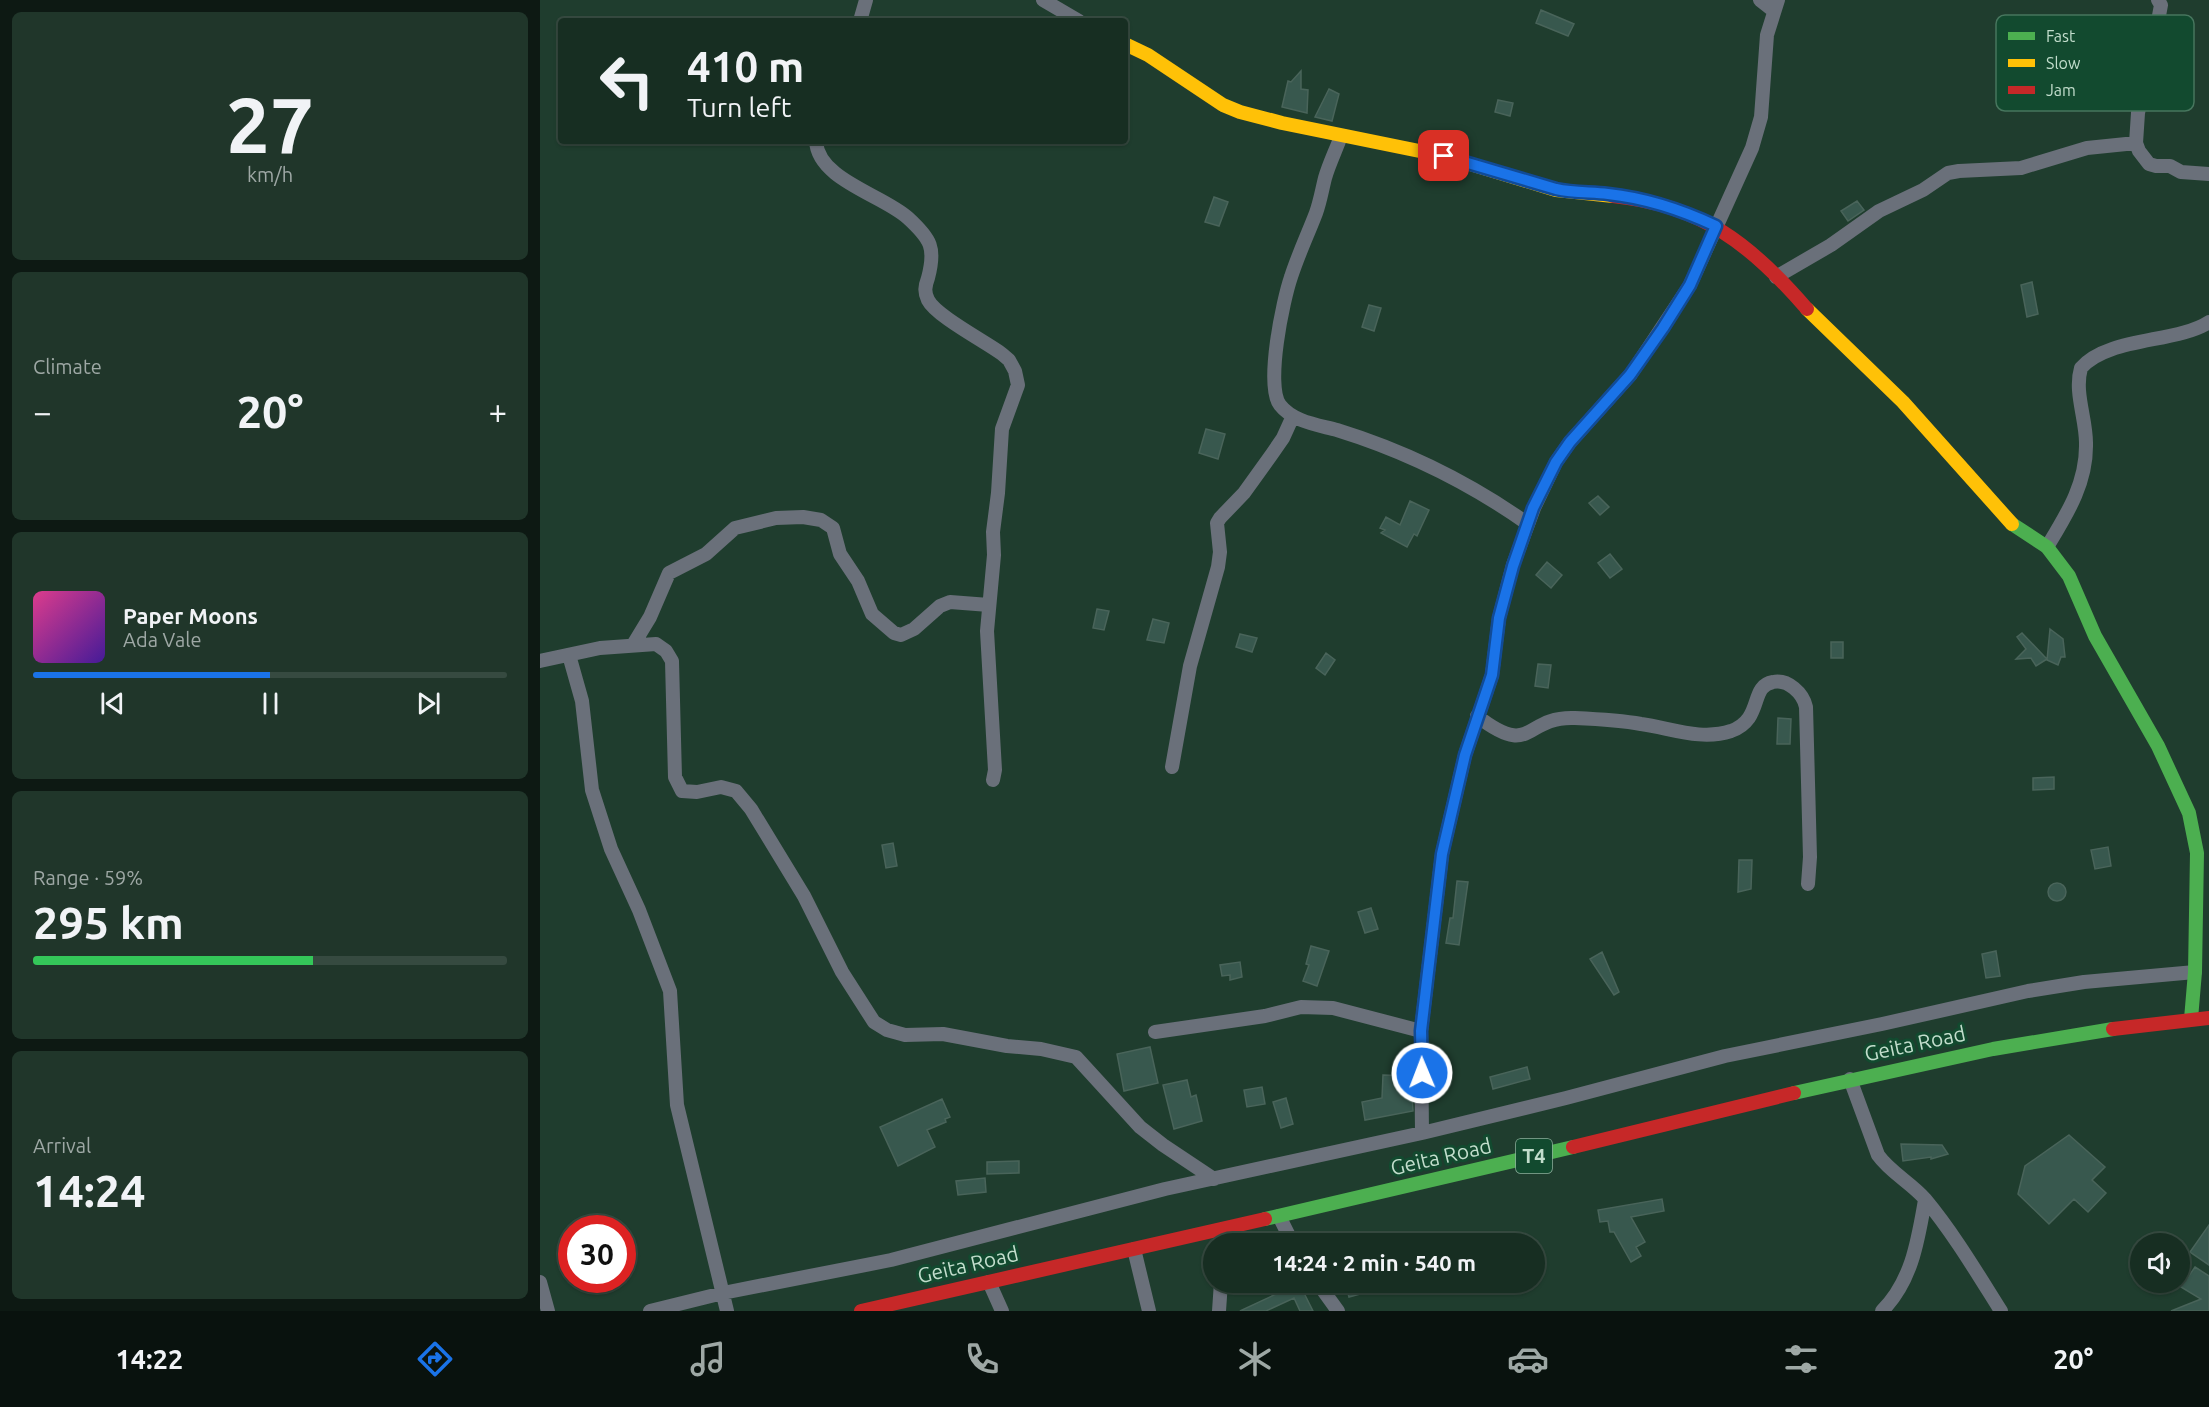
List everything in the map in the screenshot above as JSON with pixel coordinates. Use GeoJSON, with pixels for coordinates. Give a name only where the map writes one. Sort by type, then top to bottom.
{"type":"FeatureCollection","features":[{"type":"Feature","properties":{"kind":"main road"},"geometry":{"type":"LineString","coordinates":[[1128,45],[1148,55],[1223,105],[1240,112],[1341,136],[1444,156],[1556,189],[1607,194],[1679,210],[1716,226],[1753,253],[1818,322],[1903,402],[2014,526],[2047,547],[2069,576],[2095,636],[2158,746],[2189,813],[2197,853],[2195,972],[2191,1019]]}},
{"type":"Feature","properties":{"kind":"main road","name":"Geita Road"},"geometry":{"type":"LineString","coordinates":[[861,1311],[1448,1177],[1850,1079],[2065,1036],[2209,1018]]}},
{"type":"Feature","properties":{"kind":"street"},"geometry":{"type":"LineString","coordinates":[[861,18],[866,0]]}},
{"type":"Feature","properties":{"kind":"street"},"geometry":{"type":"LineString","coordinates":[[1043,0],[1074,18]]}},
{"type":"Feature","properties":{"kind":"street"},"geometry":{"type":"LineString","coordinates":[[1422,1133],[1421,1031],[1442,854],[1456,789],[1477,716],[1492,675],[1499,618],[1506,592],[1533,508],[1556,462],[1570,442],[1630,375],[1677,306],[1690,285],[1742,174],[1761,117],[1767,35],[1776,6],[1760,0]]}},
{"type":"Feature","properties":{"kind":"street"},"geometry":{"type":"LineString","coordinates":[[2158,0],[2161,5],[2159,15]]}},
{"type":"Feature","properties":{"kind":"street"},"geometry":{"type":"LineString","coordinates":[[2138,111],[2136,143],[2149,164],[2170,166],[2181,172],[2209,174]]}},
{"type":"Feature","properties":{"kind":"street"},"geometry":{"type":"LineString","coordinates":[[1341,136],[1291,278],[1275,358],[1274,386],[1279,404],[1293,416],[1384,447],[1432,467],[1496,501],[1528,524]]}},
{"type":"Feature","properties":{"kind":"street"},"geometry":{"type":"LineString","coordinates":[[1776,277],[1832,244],[1879,211],[1923,190],[1948,173],[2020,168],[2087,148],[2136,143]]}},
{"type":"Feature","properties":{"kind":"street"},"geometry":{"type":"LineString","coordinates":[[816,144],[831,170],[895,208],[923,233],[933,257],[925,289],[932,306],[1002,354],[1009,360],[1015,371],[1018,385],[1002,429],[987,631],[995,770],[993,780]]}},
{"type":"Feature","properties":{"kind":"street"},"geometry":{"type":"LineString","coordinates":[[2047,547],[2072,505],[2084,468],[2086,443],[2078,381],[2081,368],[2092,358],[2106,352],[2133,343],[2193,331],[2209,322]]}},
{"type":"Feature","properties":{"kind":"street"},"geometry":{"type":"LineString","coordinates":[[1172,767],[1190,666],[1218,567],[1220,552],[1217,524],[1244,493],[1278,446],[1293,416]]}},
{"type":"Feature","properties":{"kind":"street"},"geometry":{"type":"LineString","coordinates":[[633,645],[650,617],[669,573],[706,554],[735,528],[776,518],[803,517],[821,520],[832,528],[840,554],[858,581],[872,614],[894,633],[901,635],[914,629],[940,606],[950,602],[989,605]]}},
{"type":"Feature","properties":{"kind":"street"},"geometry":{"type":"LineString","coordinates":[[540,661],[600,648],[633,645],[656,644],[666,651],[672,661],[675,777],[682,791],[697,792],[721,787],[736,791],[751,809],[804,896],[842,972],[874,1022],[887,1030],[905,1035],[943,1034],[1077,1057],[1140,1127],[1214,1179]]}},
{"type":"Feature","properties":{"kind":"street"},"geometry":{"type":"LineString","coordinates":[[569,655],[582,701],[591,790],[611,849],[639,910],[670,991],[677,1105],[727,1311]]}},
{"type":"Feature","properties":{"kind":"street"},"geometry":{"type":"LineString","coordinates":[[1477,716],[1496,731],[1518,737],[1549,722],[1573,718],[1639,723],[1688,734],[1708,735],[1730,731],[1746,724],[1752,716],[1758,693],[1769,682],[1777,681],[1786,684],[1804,698],[1806,707],[1810,857],[1808,884]]}},
{"type":"Feature","properties":{"kind":"street"},"geometry":{"type":"LineString","coordinates":[[650,1311],[723,1293],[891,1260],[1214,1179],[1422,1133],[1566,1098],[1725,1056],[1962,1005],[2084,982],[2195,972]]}},
{"type":"Feature","properties":{"kind":"street"},"geometry":{"type":"LineString","coordinates":[[1155,1032],[1264,1016],[1300,1007],[1333,1008],[1421,1031]]}},
{"type":"Feature","properties":{"kind":"street"},"geometry":{"type":"LineString","coordinates":[[1850,1079],[1883,1163],[1908,1182],[1925,1200],[1960,1245],[2001,1311]]}},
{"type":"Feature","properties":{"kind":"street"},"geometry":{"type":"LineString","coordinates":[[1882,1311],[1902,1285],[1917,1248],[1925,1200]]}},
{"type":"Feature","properties":{"kind":"street"},"geometry":{"type":"LineString","coordinates":[[1279,1216],[1288,1233]]}},
{"type":"Feature","properties":{"kind":"street"},"geometry":{"type":"LineString","coordinates":[[1225,1228],[1225,1233]]}},
{"type":"Feature","properties":{"kind":"street"},"geometry":{"type":"LineString","coordinates":[[1134,1249],[1149,1311]]}},
{"type":"Feature","properties":{"kind":"street"},"geometry":{"type":"LineString","coordinates":[[540,1282],[548,1311]]}},
{"type":"Feature","properties":{"kind":"street"},"geometry":{"type":"LineString","coordinates":[[989,1282],[1002,1311]]}},
{"type":"Feature","properties":{"kind":"street"},"geometry":{"type":"LineString","coordinates":[[1219,1311],[1220,1293]]}},
{"type":"Feature","properties":{"kind":"street"},"geometry":{"type":"LineString","coordinates":[[1325,1293],[1338,1311]]}},
{"type":"Feature","properties":{"kind":"building"},"geometry":{"type":"Polygon","coordinates":[[[1541,10],[1574,24],[1568,36],[1536,23],[1541,10]]]}},
{"type":"Feature","properties":{"kind":"building"},"geometry":{"type":"Polygon","coordinates":[[[1301,71],[1301,89],[1308,90],[1307,113],[1282,107],[1288,81],[1291,82],[1301,71]]]}},
{"type":"Feature","properties":{"kind":"building"},"geometry":{"type":"Polygon","coordinates":[[[1329,89],[1339,94],[1332,121],[1315,117],[1329,89]]]}},
{"type":"Feature","properties":{"kind":"building"},"geometry":{"type":"Polygon","coordinates":[[[1498,100],[1513,103],[1510,116],[1495,112],[1498,100]]]}},
{"type":"Feature","properties":{"kind":"building"},"geometry":{"type":"Polygon","coordinates":[[[1214,197],[1228,202],[1219,226],[1205,222],[1214,197]]]}},
{"type":"Feature","properties":{"kind":"building"},"geometry":{"type":"Polygon","coordinates":[[[1857,201],[1864,210],[1848,221],[1841,211],[1857,201]]]}},
{"type":"Feature","properties":{"kind":"building"},"geometry":{"type":"Polygon","coordinates":[[[2032,282],[2038,314],[2027,317],[2021,285],[2032,282]]]}},
{"type":"Feature","properties":{"kind":"building"},"geometry":{"type":"Polygon","coordinates":[[[1369,305],[1381,308],[1374,331],[1362,327],[1369,305]]]}},
{"type":"Feature","properties":{"kind":"building"},"geometry":{"type":"Polygon","coordinates":[[[1206,429],[1225,434],[1218,459],[1199,453],[1206,429]]]}},
{"type":"Feature","properties":{"kind":"building"},"geometry":{"type":"Polygon","coordinates":[[[1598,496],[1609,507],[1600,515],[1589,503],[1598,496]]]}},
{"type":"Feature","properties":{"kind":"building"},"geometry":{"type":"Polygon","coordinates":[[[1410,501],[1429,510],[1417,536],[1414,534],[1407,547],[1381,533],[1385,530],[1380,528],[1386,517],[1400,525],[1410,501]]]}},
{"type":"Feature","properties":{"kind":"building"},"geometry":{"type":"Polygon","coordinates":[[[1610,554],[1622,569],[1610,578],[1598,563],[1610,554]]]}},
{"type":"Feature","properties":{"kind":"building"},"geometry":{"type":"Polygon","coordinates":[[[1547,562],[1562,575],[1551,588],[1536,575],[1547,562]]]}},
{"type":"Feature","properties":{"kind":"building"},"geometry":{"type":"Polygon","coordinates":[[[1097,609],[1109,611],[1104,630],[1093,628],[1097,609]]]}},
{"type":"Feature","properties":{"kind":"building"},"geometry":{"type":"Polygon","coordinates":[[[1153,619],[1169,623],[1164,643],[1147,640],[1153,619]]]}},
{"type":"Feature","properties":{"kind":"building"},"geometry":{"type":"Polygon","coordinates":[[[2050,629],[2063,639],[2065,657],[2061,657],[2058,665],[2047,660],[2050,629]]]}},
{"type":"Feature","properties":{"kind":"building"},"geometry":{"type":"Polygon","coordinates":[[[2022,633],[2047,659],[2036,666],[2031,658],[2016,659],[2026,649],[2017,637],[2022,633]]]}},
{"type":"Feature","properties":{"kind":"building"},"geometry":{"type":"Polygon","coordinates":[[[1240,634],[1257,638],[1252,652],[1236,647],[1240,634]]]}},
{"type":"Feature","properties":{"kind":"building"},"geometry":{"type":"Polygon","coordinates":[[[1831,642],[1843,642],[1843,658],[1831,658],[1831,642]]]}},
{"type":"Feature","properties":{"kind":"building"},"geometry":{"type":"Polygon","coordinates":[[[1326,653],[1335,660],[1325,675],[1316,668],[1326,653]]]}},
{"type":"Feature","properties":{"kind":"building"},"geometry":{"type":"Polygon","coordinates":[[[1538,664],[1551,665],[1548,688],[1535,686],[1538,664]]]}},
{"type":"Feature","properties":{"kind":"building"},"geometry":{"type":"Polygon","coordinates":[[[1778,718],[1791,719],[1790,744],[1777,744],[1778,718]]]}},
{"type":"Feature","properties":{"kind":"building"},"geometry":{"type":"Polygon","coordinates":[[[2054,777],[2054,789],[2033,790],[2033,778],[2054,777]]]}},
{"type":"Feature","properties":{"kind":"building"},"geometry":{"type":"Polygon","coordinates":[[[893,843],[897,866],[886,868],[882,845],[893,843]]]}},
{"type":"Feature","properties":{"kind":"building"},"geometry":{"type":"Polygon","coordinates":[[[2108,847],[2111,866],[2095,869],[2091,850],[2108,847]]]}},
{"type":"Feature","properties":{"kind":"building"},"geometry":{"type":"Polygon","coordinates":[[[1739,860],[1752,860],[1751,889],[1738,892],[1739,860]]]}},
{"type":"Feature","properties":{"kind":"building"},"geometry":{"type":"Polygon","coordinates":[[[1457,881],[1468,882],[1459,945],[1446,943],[1450,918],[1453,918],[1457,881]]]}},
{"type":"Feature","properties":{"kind":"building"},"geometry":{"type":"Polygon","coordinates":[[[2053,883],[2061,883],[2066,888],[2064,899],[2053,901],[2048,896],[2048,888],[2053,883]]]}},
{"type":"Feature","properties":{"kind":"building"},"geometry":{"type":"Polygon","coordinates":[[[1371,908],[1378,929],[1365,933],[1358,912],[1371,908]]]}},
{"type":"Feature","properties":{"kind":"building"},"geometry":{"type":"Polygon","coordinates":[[[1311,946],[1329,951],[1317,986],[1303,981],[1309,965],[1306,964],[1311,946]]]}},
{"type":"Feature","properties":{"kind":"building"},"geometry":{"type":"Polygon","coordinates":[[[1996,951],[2000,976],[1986,978],[1982,954],[1996,951]]]}},
{"type":"Feature","properties":{"kind":"building"},"geometry":{"type":"Polygon","coordinates":[[[1602,952],[1619,992],[1614,995],[1590,959],[1602,952]]]}},
{"type":"Feature","properties":{"kind":"building"},"geometry":{"type":"Polygon","coordinates":[[[1240,962],[1242,977],[1230,980],[1230,975],[1222,976],[1220,965],[1240,962]]]}},
{"type":"Feature","properties":{"kind":"building"},"geometry":{"type":"Polygon","coordinates":[[[1150,1047],[1158,1083],[1124,1091],[1117,1054],[1150,1047]]]}},
{"type":"Feature","properties":{"kind":"building"},"geometry":{"type":"Polygon","coordinates":[[[1527,1067],[1530,1079],[1493,1089],[1490,1077],[1527,1067]]]}},
{"type":"Feature","properties":{"kind":"building"},"geometry":{"type":"Polygon","coordinates":[[[1383,1075],[1411,1076],[1413,1111],[1365,1120],[1362,1102],[1382,1098],[1383,1075]]]}},
{"type":"Feature","properties":{"kind":"building"},"geometry":{"type":"Polygon","coordinates":[[[1187,1080],[1191,1097],[1196,1095],[1202,1121],[1174,1129],[1163,1085],[1187,1080]]]}},
{"type":"Feature","properties":{"kind":"building"},"geometry":{"type":"Polygon","coordinates":[[[1262,1087],[1265,1104],[1247,1107],[1244,1090],[1262,1087]]]}},
{"type":"Feature","properties":{"kind":"building"},"geometry":{"type":"Polygon","coordinates":[[[1286,1098],[1293,1124],[1281,1128],[1273,1102],[1286,1098]]]}},
{"type":"Feature","properties":{"kind":"building"},"geometry":{"type":"Polygon","coordinates":[[[942,1099],[950,1117],[945,1119],[946,1122],[927,1130],[935,1147],[898,1166],[880,1127],[942,1099]]]}},
{"type":"Feature","properties":{"kind":"building"},"geometry":{"type":"Polygon","coordinates":[[[2069,1135],[2105,1167],[2092,1180],[2106,1193],[2088,1212],[2074,1199],[2049,1224],[2018,1194],[2025,1166],[2069,1135]]]}},
{"type":"Feature","properties":{"kind":"building"},"geometry":{"type":"Polygon","coordinates":[[[1901,1144],[1942,1145],[1948,1154],[1931,1159],[1931,1157],[1903,1161],[1901,1144]]]}},
{"type":"Feature","properties":{"kind":"building"},"geometry":{"type":"Polygon","coordinates":[[[1019,1161],[1019,1173],[987,1174],[987,1162],[1019,1161]]]}},
{"type":"Feature","properties":{"kind":"building"},"geometry":{"type":"Polygon","coordinates":[[[985,1178],[986,1192],[958,1195],[956,1181],[985,1178]]]}},
{"type":"Feature","properties":{"kind":"building"},"geometry":{"type":"Polygon","coordinates":[[[1662,1199],[1664,1211],[1631,1217],[1645,1242],[1636,1247],[1641,1256],[1631,1262],[1614,1232],[1610,1232],[1608,1221],[1600,1222],[1598,1210],[1662,1199]]]}},
{"type":"Feature","properties":{"kind":"building"},"geometry":{"type":"Polygon","coordinates":[[[2209,1225],[2209,1265],[2190,1252],[2209,1225]]]}},
{"type":"Feature","properties":{"kind":"building"},"geometry":{"type":"Polygon","coordinates":[[[2195,1267],[2209,1276],[2209,1311],[2171,1311],[2201,1299],[2190,1292],[2190,1274],[2195,1267]]]}},
{"type":"Feature","properties":{"kind":"building"},"geometry":{"type":"Polygon","coordinates":[[[1278,1293],[1304,1293],[1313,1311],[1300,1311],[1294,1298],[1266,1311],[1240,1311],[1278,1293]]]}},
{"type":"Feature","properties":{"kind":"building"},"geometry":{"type":"Polygon","coordinates":[[[1348,1293],[1364,1293],[1349,1297],[1348,1293]]]}},
{"type":"Feature","properties":{"kind":"traffic: fast"},"geometry":{"type":"LineString","coordinates":[[2012,524],[2047,547],[2069,576],[2095,636],[2158,746],[2189,813],[2197,853],[2195,972],[2191,1019]]}},
{"type":"Feature","properties":{"kind":"traffic: fast"},"geometry":{"type":"LineString","coordinates":[[1794,1093],[1993,1049],[2113,1029]]}},
{"type":"Feature","properties":{"kind":"traffic: fast"},"geometry":{"type":"LineString","coordinates":[[1265,1219],[1573,1147]]}},
{"type":"Feature","properties":{"kind":"traffic: slow"},"geometry":{"type":"LineString","coordinates":[[1128,45],[1148,55],[1223,105],[1240,112],[1282,123],[1444,156],[1556,190],[1613,196]]}},
{"type":"Feature","properties":{"kind":"traffic: slow"},"geometry":{"type":"LineString","coordinates":[[1807,309],[1903,402],[2012,524]]}},
{"type":"Feature","properties":{"kind":"traffic: jam"},"geometry":{"type":"LineString","coordinates":[[1613,196],[1673,208],[1722,231],[1765,265],[1807,309]]}},
{"type":"Feature","properties":{"kind":"traffic: jam"},"geometry":{"type":"LineString","coordinates":[[2113,1029],[2209,1018]]}},
{"type":"Feature","properties":{"kind":"traffic: jam"},"geometry":{"type":"LineString","coordinates":[[1573,1147],[1794,1093]]}},
{"type":"Feature","properties":{"kind":"traffic: jam"},"geometry":{"type":"LineString","coordinates":[[861,1311],[1265,1219]]}},
{"type":"Feature","properties":{"kind":"route"},"geometry":{"type":"LineString","coordinates":[[1422,1073],[1421,1031],[1435,900],[1448,821],[1474,724],[1492,675],[1499,618],[1513,566],[1533,508],[1556,462],[1570,442],[1630,375],[1663,328],[1690,285],[1716,226],[1679,210],[1649,202],[1607,194],[1556,189],[1444,156]]}}]}
